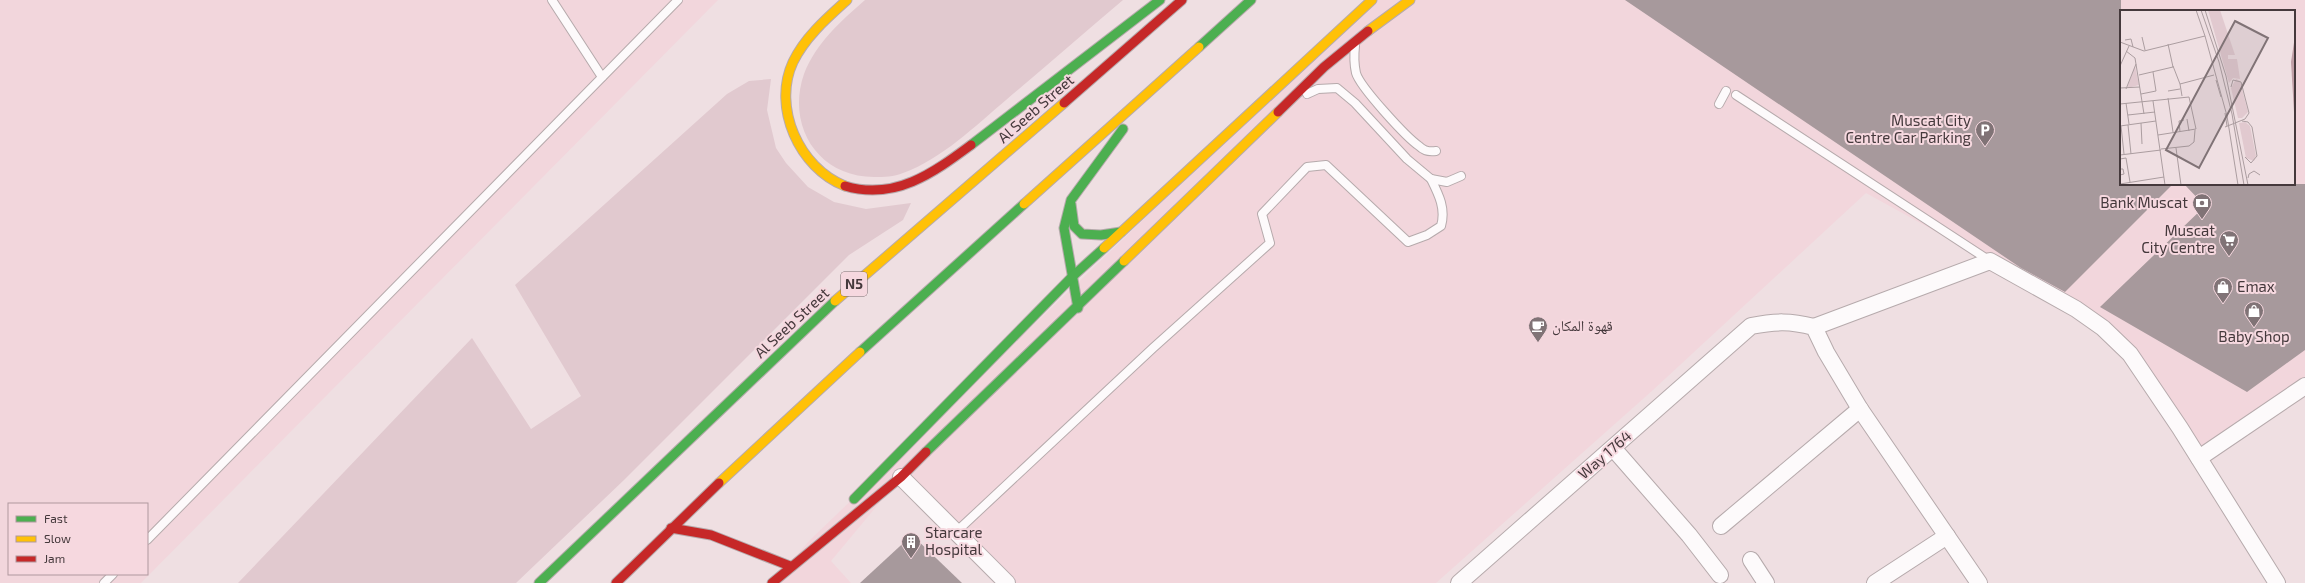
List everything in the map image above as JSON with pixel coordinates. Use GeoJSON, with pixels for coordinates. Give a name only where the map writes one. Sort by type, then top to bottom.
{"type":"FeatureCollection","features":[{"type":"Feature","properties":{"kind":"main road"},"geometry":{"type":"LineString","coordinates":[[847,0],[823,22],[795,60],[789,73],[786,98],[789,125],[804,153],[820,172],[837,183],[856,189],[886,190],[914,183],[953,159],[1160,0]]}},
{"type":"Feature","properties":{"kind":"main road","name":"Al Seeb Street"},"geometry":{"type":"LineString","coordinates":[[539,583],[833,303],[1182,0]]}},
{"type":"Feature","properties":{"kind":"main road"},"geometry":{"type":"LineString","coordinates":[[616,583],[671,528],[806,399],[1150,93],[1251,0]]}},
{"type":"Feature","properties":{"kind":"main road"},"geometry":{"type":"LineString","coordinates":[[849,504],[1073,276],[1372,0]]}},
{"type":"Feature","properties":{"kind":"main road"},"geometry":{"type":"LineString","coordinates":[[790,566],[812,550],[901,477],[1078,308],[1107,277],[1356,39],[1410,0]]}},
{"type":"Feature","properties":{"kind":"main road"},"geometry":{"type":"LineString","coordinates":[[1078,308],[1064,228],[1071,200],[1150,93]]}},
{"type":"Feature","properties":{"kind":"main road"},"geometry":{"type":"LineString","coordinates":[[1071,200],[1074,226],[1082,234],[1101,236],[1121,232]]}},
{"type":"Feature","properties":{"kind":"main road"},"geometry":{"type":"LineString","coordinates":[[671,528],[711,535],[790,566]]}},
{"type":"Feature","properties":{"kind":"main road"},"geometry":{"type":"LineString","coordinates":[[772,583],[790,566],[816,535]]}},
{"type":"Feature","properties":{"kind":"street"},"geometry":{"type":"LineString","coordinates":[[1979,583],[1860,409],[1826,352],[1814,328],[1990,261],[2076,309],[2103,328],[2130,354],[2199,458],[2277,583]]}},
{"type":"Feature","properties":{"kind":"street","name":"Way 1764"},"geometry":{"type":"LineString","coordinates":[[1459,583],[1751,326],[1776,321],[1793,322],[1814,328]]}},
{"type":"Feature","properties":{"kind":"street"},"geometry":{"type":"LineString","coordinates":[[2199,458],[2305,386]]}},
{"type":"Feature","properties":{"kind":"street"},"geometry":{"type":"LineString","coordinates":[[1722,526],[1860,409]]}},
{"type":"Feature","properties":{"kind":"street"},"geometry":{"type":"LineString","coordinates":[[1613,448],[1689,535],[1720,575]]}},
{"type":"Feature","properties":{"kind":"street"},"geometry":{"type":"LineString","coordinates":[[901,477],[1007,583]]}},
{"type":"Feature","properties":{"kind":"street"},"geometry":{"type":"LineString","coordinates":[[1876,583],[1947,536]]}},
{"type":"Feature","properties":{"kind":"street"},"geometry":{"type":"LineString","coordinates":[[1750,560],[1766,583]]}},
{"type":"Feature","properties":{"kind":"lane"},"geometry":{"type":"LineString","coordinates":[[552,0],[602,77]]}},
{"type":"Feature","properties":{"kind":"lane"},"geometry":{"type":"LineString","coordinates":[[148,539],[678,0]]}},
{"type":"Feature","properties":{"kind":"lane"},"geometry":{"type":"LineString","coordinates":[[1356,39],[1354,56],[1356,75],[1396,124],[1419,147],[1430,152],[1436,151]]}},
{"type":"Feature","properties":{"kind":"lane"},"geometry":{"type":"LineString","coordinates":[[956,532],[1153,348],[1270,243],[1262,214],[1307,166],[1326,165],[1408,242],[1441,226],[1444,214],[1440,196],[1431,179],[1407,159],[1355,103],[1337,88],[1318,89],[1285,106]]}},
{"type":"Feature","properties":{"kind":"lane"},"geometry":{"type":"LineString","coordinates":[[1719,104],[1726,90]]}},
{"type":"Feature","properties":{"kind":"lane"},"geometry":{"type":"LineString","coordinates":[[1736,95],[1990,261]]}},
{"type":"Feature","properties":{"kind":"lane"},"geometry":{"type":"LineString","coordinates":[[1431,179],[1447,182],[1461,176]]}},
{"type":"Feature","properties":{"kind":"lane"},"geometry":{"type":"LineString","coordinates":[[104,583],[112,575]]}},
{"type":"Feature","properties":{"kind":"shaded area"},"geometry":{"type":"Polygon","coordinates":[[[0,0],[718,0],[141,583],[0,583],[0,0]]]}},
{"type":"Feature","properties":{"kind":"shaded area"},"geometry":{"type":"Polygon","coordinates":[[[865,0],[1123,0],[945,151],[917,167],[900,174],[874,177],[854,175],[837,168],[822,158],[811,145],[803,129],[799,112],[800,93],[804,74],[815,52],[830,33],[865,0]]]}},
{"type":"Feature","properties":{"kind":"shaded area"},"geometry":{"type":"Polygon","coordinates":[[[1372,0],[2305,0],[2305,386],[2199,458],[2130,354],[2076,309],[1866,193],[1653,390],[1436,583],[1007,583],[901,477],[831,561],[851,583],[772,583],[810,540],[1372,0]]]}},
{"type":"Feature","properties":{"kind":"shaded area"},"geometry":{"type":"Polygon","coordinates":[[[771,79],[767,110],[776,148],[786,163],[808,187],[834,202],[866,209],[911,203],[903,220],[849,255],[624,480],[516,583],[238,583],[472,338],[531,429],[581,396],[515,285],[727,94],[749,81],[771,79]]]}},
{"type":"Feature","properties":{"kind":"building","name":"Muscat City Centre Car Parking"},"geometry":{"type":"Polygon","coordinates":[[[1625,0],[2121,0],[2120,185],[2172,185],[2065,292],[2021,268],[1625,0]]]}},
{"type":"Feature","properties":{"kind":"building","name":"Muscat City Centre"},"geometry":{"type":"Polygon","coordinates":[[[2305,184],[2305,350],[2247,392],[2100,307],[2205,206],[2185,185],[2305,184]]]}},
{"type":"Feature","properties":{"kind":"building","name":"Starcare Hospital"},"geometry":{"type":"Polygon","coordinates":[[[912,535],[962,583],[860,583],[912,535]]]}},
{"type":"Feature","properties":{"kind":"traffic: fast"},"geometry":{"type":"LineString","coordinates":[[971,145],[1160,0]]}},
{"type":"Feature","properties":{"kind":"traffic: fast"},"geometry":{"type":"LineString","coordinates":[[1199,47],[1251,0]]}},
{"type":"Feature","properties":{"kind":"traffic: fast"},"geometry":{"type":"LineString","coordinates":[[1078,308],[1064,228],[1071,200],[1123,129]]}},
{"type":"Feature","properties":{"kind":"traffic: fast"},"geometry":{"type":"LineString","coordinates":[[860,352],[1024,204]]}},
{"type":"Feature","properties":{"kind":"traffic: fast"},"geometry":{"type":"LineString","coordinates":[[1071,204],[1074,226],[1082,234],[1101,235],[1121,232]]}},
{"type":"Feature","properties":{"kind":"traffic: fast"},"geometry":{"type":"LineString","coordinates":[[854,499],[1073,276],[1104,248]]}},
{"type":"Feature","properties":{"kind":"traffic: fast"},"geometry":{"type":"LineString","coordinates":[[926,452],[1124,261]]}},
{"type":"Feature","properties":{"kind":"traffic: fast"},"geometry":{"type":"LineString","coordinates":[[539,583],[835,301]]}},
{"type":"Feature","properties":{"kind":"traffic: slow"},"geometry":{"type":"LineString","coordinates":[[845,186],[829,177],[815,165],[803,151],[794,134],[788,116],[786,98],[787,80],[793,62],[798,53],[817,28],[847,0]]}},
{"type":"Feature","properties":{"kind":"traffic: slow"},"geometry":{"type":"LineString","coordinates":[[1104,248],[1372,0]]}},
{"type":"Feature","properties":{"kind":"traffic: slow"},"geometry":{"type":"LineString","coordinates":[[1368,31],[1410,0]]}},
{"type":"Feature","properties":{"kind":"traffic: slow"},"geometry":{"type":"LineString","coordinates":[[1024,204],[1199,47]]}},
{"type":"Feature","properties":{"kind":"traffic: slow"},"geometry":{"type":"LineString","coordinates":[[835,301],[1064,103]]}},
{"type":"Feature","properties":{"kind":"traffic: slow"},"geometry":{"type":"LineString","coordinates":[[1124,261],[1278,112]]}},
{"type":"Feature","properties":{"kind":"traffic: slow"},"geometry":{"type":"LineString","coordinates":[[719,483],[860,352]]}},
{"type":"Feature","properties":{"kind":"traffic: jam"},"geometry":{"type":"LineString","coordinates":[[1064,103],[1182,0]]}},
{"type":"Feature","properties":{"kind":"traffic: jam"},"geometry":{"type":"LineString","coordinates":[[1278,112],[1324,67],[1368,31]]}},
{"type":"Feature","properties":{"kind":"traffic: jam"},"geometry":{"type":"LineString","coordinates":[[845,186],[863,190],[880,190],[897,187],[928,174],[971,145]]}},
{"type":"Feature","properties":{"kind":"traffic: jam"},"geometry":{"type":"LineString","coordinates":[[772,583],[901,477],[926,452]]}},
{"type":"Feature","properties":{"kind":"traffic: jam"},"geometry":{"type":"LineString","coordinates":[[616,583],[719,483]]}},
{"type":"Feature","properties":{"kind":"traffic: jam"},"geometry":{"type":"LineString","coordinates":[[671,528],[711,535],[790,566]]}},
{"type":"Feature","properties":{"kind":"place","name":"Muscat City Centre Car Parking"},"geometry":{"type":"Point","coordinates":[1985,147]}},
{"type":"Feature","properties":{"kind":"place","name":"Bank Muscat"},"geometry":{"type":"Point","coordinates":[2202,220]}},
{"type":"Feature","properties":{"kind":"place","name":"Muscat City Centre"},"geometry":{"type":"Point","coordinates":[2229,257]}},
{"type":"Feature","properties":{"kind":"place","name":"Emax"},"geometry":{"type":"Point","coordinates":[2223,304]}},
{"type":"Feature","properties":{"kind":"place","name":"Baby Shop"},"geometry":{"type":"Point","coordinates":[2254,328]}},
{"type":"Feature","properties":{"kind":"place","name":"قهوة المكان"},"geometry":{"type":"Point","coordinates":[1538,343]}},
{"type":"Feature","properties":{"kind":"place","name":"Starcare Hospital"},"geometry":{"type":"Point","coordinates":[911,559]}}]}
